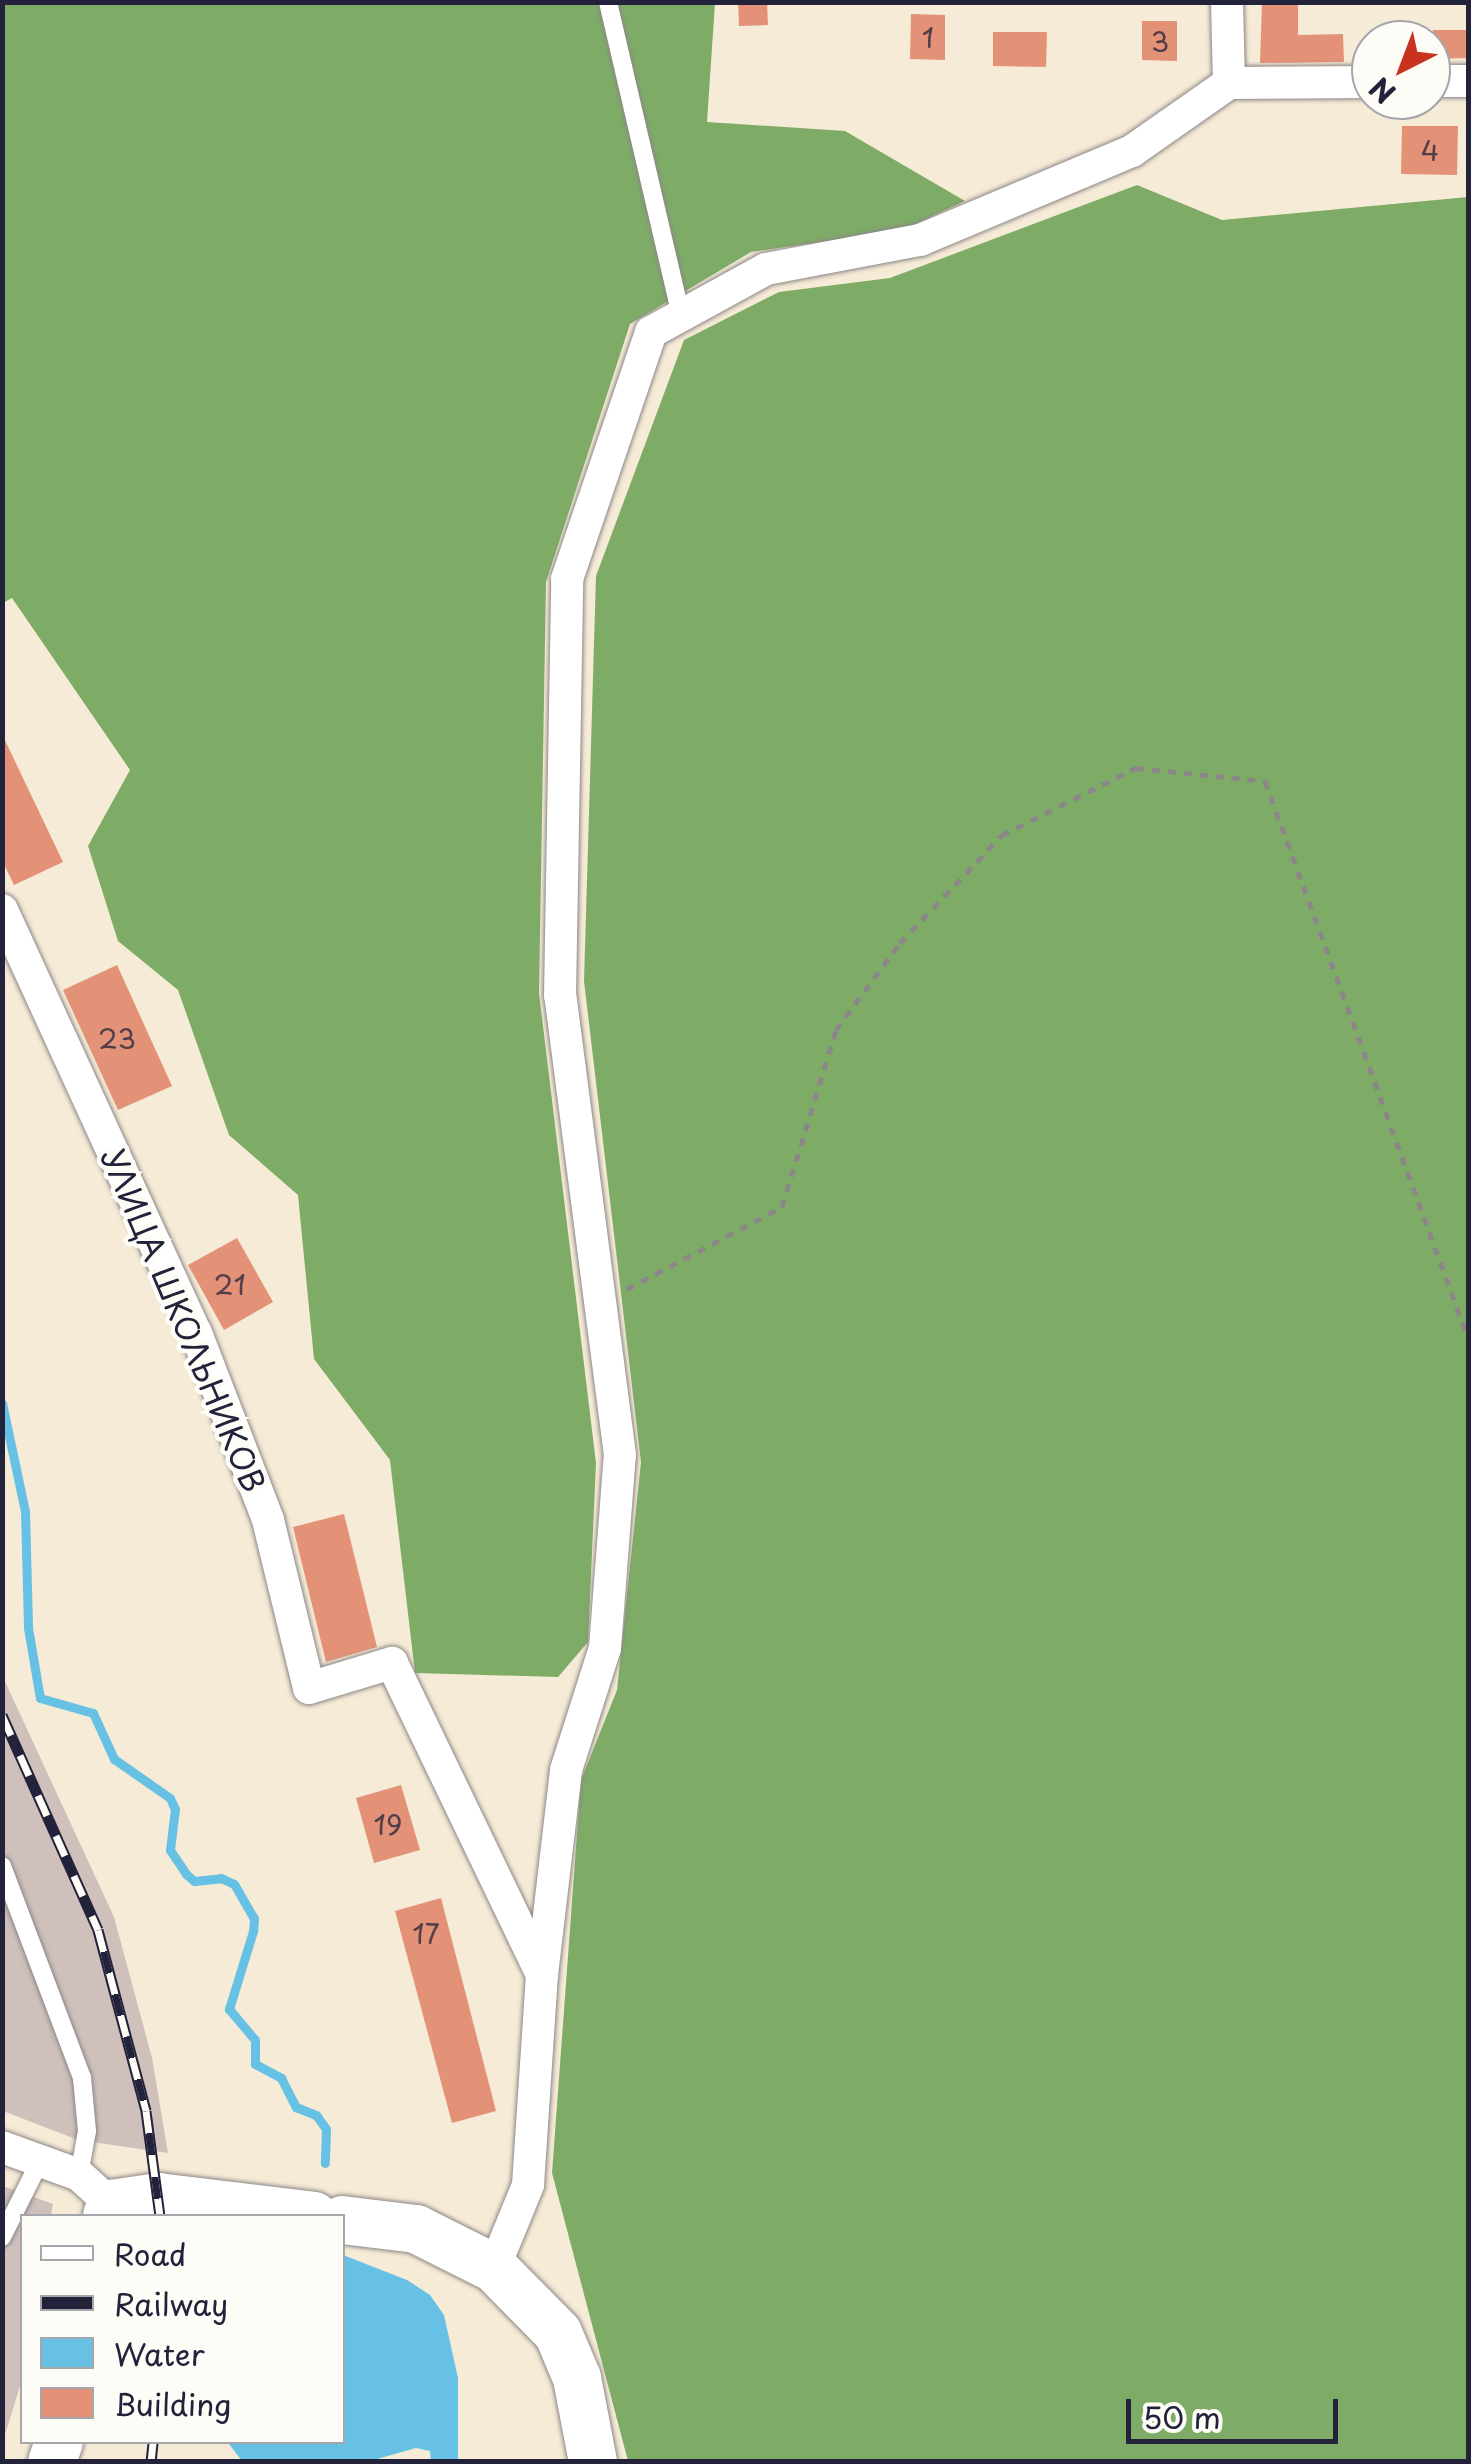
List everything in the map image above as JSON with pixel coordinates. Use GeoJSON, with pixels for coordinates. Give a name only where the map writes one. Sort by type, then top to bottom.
{"type":"FeatureCollection","features":[{"type":"Feature","properties":{"kind":"street"},"geometry":{"type":"LineString","coordinates":[[1227,2],[1229,83]]}},
{"type":"Feature","properties":{"kind":"street"},"geometry":{"type":"LineString","coordinates":[[542,1975],[566,1770],[605,1648],[620,1455],[560,996],[567,579],[650,332],[766,269],[920,240],[1132,151],[1229,83],[1351,82]]}},
{"type":"Feature","properties":{"kind":"street","name":"УЛИЦА ШКОЛЬНИКОВ"},"geometry":{"type":"LineString","coordinates":[[2,910],[196,1333],[268,1520],[309,1688],[392,1663],[542,1975],[528,2185],[494,2268]]}},
{"type":"Feature","properties":{"kind":"street"},"geometry":{"type":"LineString","coordinates":[[2,2147],[40,2162],[99,2198],[158,2198],[297,2214]]}},
{"type":"Feature","properties":{"kind":"street"},"geometry":{"type":"LineString","coordinates":[[345,2220],[416,2229],[494,2268],[558,2333],[577,2378],[593,2462]]}},
{"type":"Feature","properties":{"kind":"lane"},"geometry":{"type":"LineString","coordinates":[[608,2],[681,315]]}},
{"type":"Feature","properties":{"kind":"lane"},"geometry":{"type":"LineString","coordinates":[[2,1866],[82,2078],[99,2198]]}},
{"type":"Feature","properties":{"kind":"lane"},"geometry":{"type":"LineString","coordinates":[[2,2237],[40,2162]]}},
{"type":"Feature","properties":{"kind":"path"},"geometry":{"type":"LineString","coordinates":[[600,1303],[782,1208],[836,1030],[900,944],[1002,835],[1136,768],[1264,781],[1276,825],[1348,997],[1467,1340]]}},
{"type":"Feature","properties":{"kind":"shaded area"},"geometry":{"type":"Polygon","coordinates":[[[2,1675],[114,1917],[152,2058],[168,2153],[78,2140],[3,2111],[2,1675]]]}},
{"type":"Feature","properties":{"kind":"shaded area"},"geometry":{"type":"Polygon","coordinates":[[[3,2186],[53,2204],[51,2214],[20,2214],[20,2386],[3,2441],[3,2186]]]}},
{"type":"Feature","properties":{"kind":"green space"},"geometry":{"type":"Polygon","coordinates":[[[3,3],[715,3],[707,122],[845,131],[965,201],[902,230],[751,252],[630,324],[546,582],[539,993],[596,1463],[588,1642],[558,1677],[415,1673],[390,1460],[314,1359],[298,1195],[229,1135],[178,990],[118,941],[88,846],[130,770],[12,598],[3,603],[3,3]]]}},
{"type":"Feature","properties":{"kind":"green space"},"geometry":{"type":"Polygon","coordinates":[[[1137,185],[1222,220],[1468,197],[1468,2461],[628,2461],[552,2173],[581,1780],[617,1690],[641,1462],[584,981],[596,576],[684,340],[779,292],[890,278],[1137,185]]]}},
{"type":"Feature","properties":{"kind":"water"},"geometry":{"type":"Polygon","coordinates":[[[345,2256],[407,2280],[430,2295],[444,2315],[458,2378],[458,2461],[431,2461],[430,2451],[416,2448],[370,2461],[242,2461],[229,2444],[345,2444],[345,2256]]]}},
{"type":"Feature","properties":{"kind":"building"},"geometry":{"type":"Polygon","coordinates":[[[738,2],[767,2],[768,25],[739,26],[738,2]]]}},
{"type":"Feature","properties":{"kind":"building"},"geometry":{"type":"Polygon","coordinates":[[[1262,2],[1298,2],[1298,35],[1343,34],[1344,62],[1260,63],[1262,2]]]}},
{"type":"Feature","properties":{"kind":"building"},"geometry":{"type":"Polygon","coordinates":[[[911,14],[945,15],[945,60],[910,59],[911,14]]]}},
{"type":"Feature","properties":{"kind":"building"},"geometry":{"type":"Polygon","coordinates":[[[1142,21],[1177,21],[1177,61],[1142,60],[1142,21]]]}},
{"type":"Feature","properties":{"kind":"building"},"geometry":{"type":"Polygon","coordinates":[[[1451,30],[1468,30],[1468,58],[1451,58],[1451,30]]]}},
{"type":"Feature","properties":{"kind":"building"},"geometry":{"type":"Polygon","coordinates":[[[993,32],[1047,32],[1046,67],[993,66],[993,32]]]}},
{"type":"Feature","properties":{"kind":"building"},"geometry":{"type":"Polygon","coordinates":[[[1402,126],[1458,126],[1457,175],[1401,174],[1402,126]]]}},
{"type":"Feature","properties":{"kind":"building"},"geometry":{"type":"Polygon","coordinates":[[[2,734],[63,862],[14,885],[2,860],[2,734]]]}},
{"type":"Feature","properties":{"kind":"building"},"geometry":{"type":"Polygon","coordinates":[[[117,965],[172,1086],[118,1110],[63,990],[117,965]]]}},
{"type":"Feature","properties":{"kind":"building"},"geometry":{"type":"Polygon","coordinates":[[[237,1238],[273,1302],[224,1330],[188,1265],[237,1238]]]}},
{"type":"Feature","properties":{"kind":"building"},"geometry":{"type":"Polygon","coordinates":[[[344,1514],[377,1647],[326,1662],[293,1527],[344,1514]]]}},
{"type":"Feature","properties":{"kind":"building"},"geometry":{"type":"Polygon","coordinates":[[[401,1785],[420,1850],[374,1863],[356,1798],[401,1785]]]}},
{"type":"Feature","properties":{"kind":"building"},"geometry":{"type":"Polygon","coordinates":[[[441,1898],[496,2111],[452,2123],[395,1911],[441,1898]]]}},
{"type":"Feature","properties":{"kind":"waterway"},"geometry":{"type":"LineString","coordinates":[[2,1403],[25,1511],[28,1628],[40,1698],[93,1713],[114,1759],[170,1798],[175,1809],[170,1850],[186,1874],[194,1881],[221,1878],[234,1884],[254,1918],[229,2009],[255,2040],[255,2064],[281,2078],[296,2107],[316,2115],[326,2129],[325,2163]]}},
{"type":"Feature","properties":{"kind":"railway"},"geometry":{"type":"LineString","coordinates":[[2,1715],[98,1930],[146,2111],[160,2214]]}},
{"type":"Feature","properties":{"kind":"railway"},"geometry":{"type":"LineString","coordinates":[[151,2462],[153,2444]]}}]}
